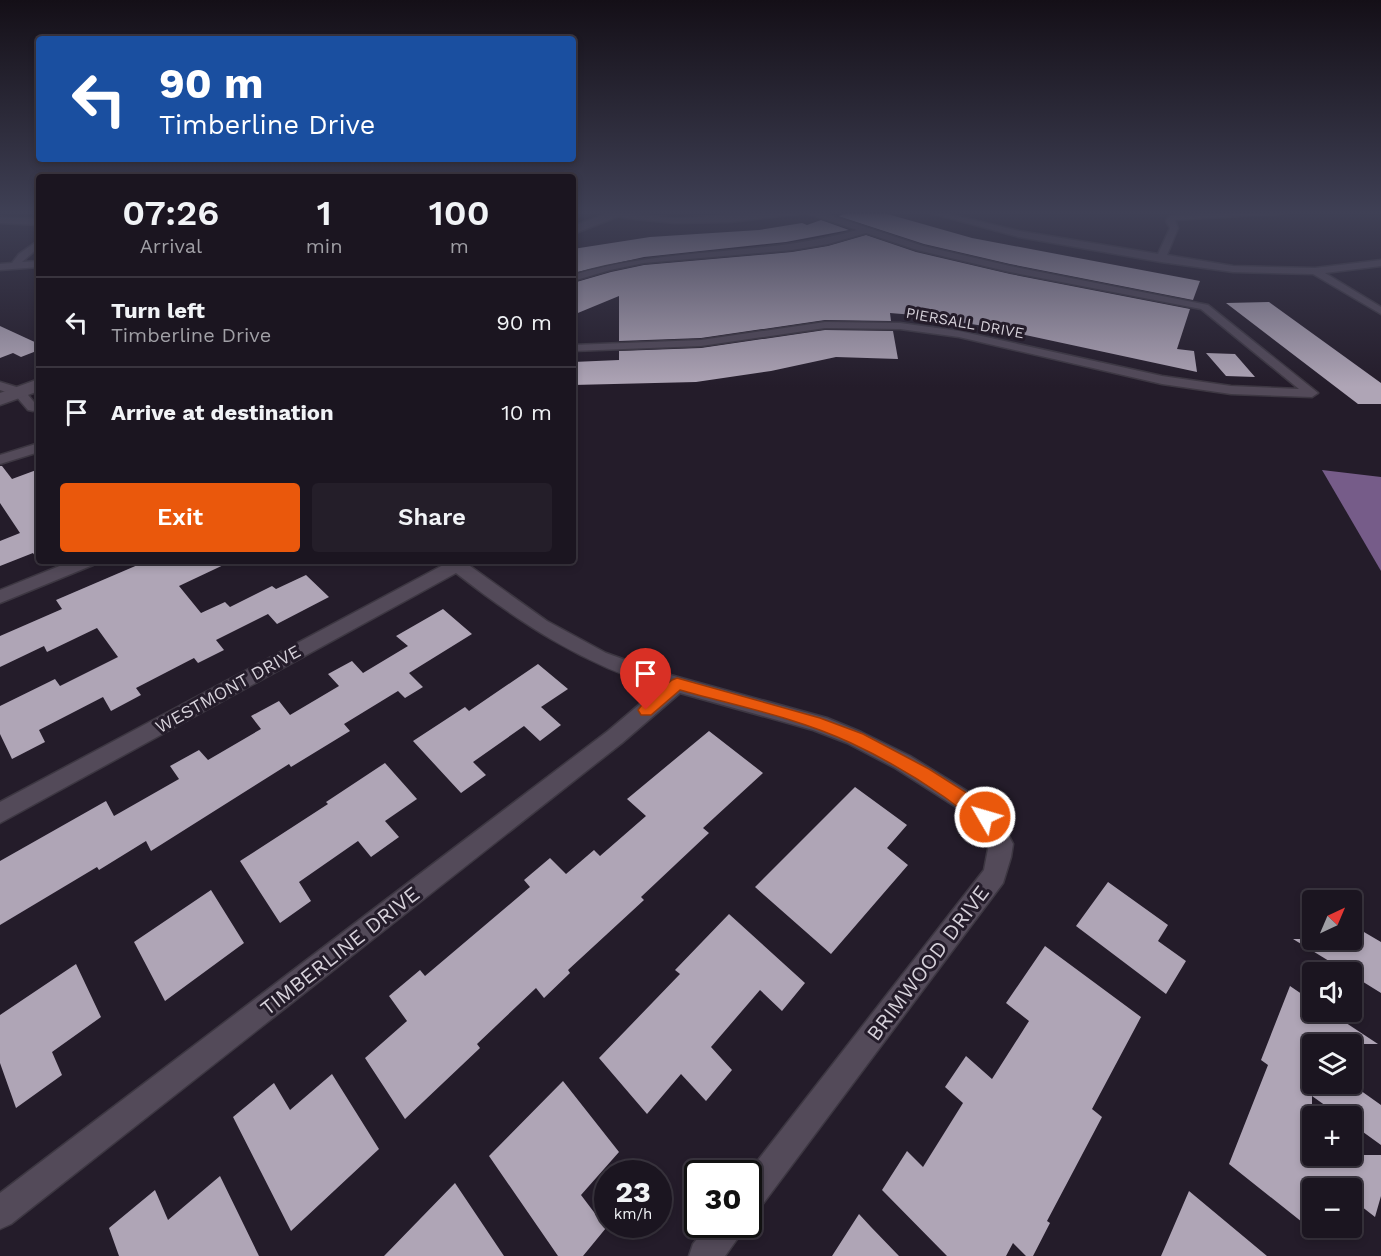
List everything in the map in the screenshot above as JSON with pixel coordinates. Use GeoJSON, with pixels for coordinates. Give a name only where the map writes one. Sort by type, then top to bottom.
{"type":"FeatureCollection","features":[{"type":"Feature","properties":{"kind":"main road"},"geometry":{"type":"LineString","coordinates":[[0,399],[36,386]]}},
{"type":"Feature","properties":{"kind":"main road"},"geometry":{"type":"LineString","coordinates":[[0,417],[36,406]]}},
{"type":"Feature","properties":{"kind":"street"},"geometry":{"type":"LineString","coordinates":[[576,277],[602,270]]}},
{"type":"Feature","properties":{"kind":"street","name":"PIERSALL DRIVE"},"geometry":{"type":"LineString","coordinates":[[576,348],[701,343],[825,324],[900,326],[958,334],[1162,380],[1231,390],[1312,393],[1204,307],[1018,270]]}},
{"type":"Feature","properties":{"kind":"street"},"geometry":{"type":"LineString","coordinates":[[1247,270],[1326,270]]}},
{"type":"Feature","properties":{"kind":"street"},"geometry":{"type":"LineString","coordinates":[[1315,271],[1381,311]]}},
{"type":"Feature","properties":{"kind":"street"},"geometry":{"type":"LineString","coordinates":[[0,386],[19,392],[36,406]]}},
{"type":"Feature","properties":{"kind":"street"},"geometry":{"type":"LineString","coordinates":[[0,460],[36,448]]}},
{"type":"Feature","properties":{"kind":"street"},"geometry":{"type":"LineString","coordinates":[[0,597],[80,564]]}},
{"type":"Feature","properties":{"kind":"street","name":"WESTMONT DRIVE"},"geometry":{"type":"LineString","coordinates":[[0,813],[452,564]]}},
{"type":"Feature","properties":{"kind":"street","name":"BRIMWOOD DRIVE"},"geometry":{"type":"LineString","coordinates":[[455,564],[497,597],[546,629],[599,658],[633,671],[820,724],[857,739],[923,774],[975,807],[995,826],[1002,843],[995,875],[762,1180]]}},
{"type":"Feature","properties":{"kind":"street","name":"TIMBERLINE DRIVE"},"geometry":{"type":"LineString","coordinates":[[0,1213],[561,779],[677,684]]}},
{"type":"Feature","properties":{"kind":"street"},"geometry":{"type":"LineString","coordinates":[[705,1256],[718,1238]]}},
{"type":"Feature","properties":{"kind":"shaded area"},"geometry":{"type":"Polygon","coordinates":[[[1322,470],[1381,477],[1381,571],[1322,470]]]}},
{"type":"Feature","properties":{"kind":"building"},"geometry":{"type":"Polygon","coordinates":[[[622,270],[991,270],[1190,309],[1177,349],[1194,351],[1197,372],[984,326],[890,313],[891,321],[825,320],[701,338],[619,341],[619,296],[576,314],[576,282],[622,270]]]}},
{"type":"Feature","properties":{"kind":"building"},"geometry":{"type":"Polygon","coordinates":[[[1039,270],[1140,270],[1200,281],[1193,300],[1039,270]]]}},
{"type":"Feature","properties":{"kind":"building"},"geometry":{"type":"Polygon","coordinates":[[[1269,302],[1381,383],[1381,404],[1358,404],[1226,303],[1269,302]]]}},
{"type":"Feature","properties":{"kind":"building"},"geometry":{"type":"Polygon","coordinates":[[[0,326],[36,343],[36,351],[21,357],[13,353],[0,358],[0,326]]]}},
{"type":"Feature","properties":{"kind":"building"},"geometry":{"type":"Polygon","coordinates":[[[825,330],[893,331],[898,359],[836,357],[771,371],[696,382],[576,385],[576,362],[619,360],[619,351],[701,348],[825,330]]]}},
{"type":"Feature","properties":{"kind":"building"},"geometry":{"type":"Polygon","coordinates":[[[1206,353],[1235,354],[1255,377],[1226,376],[1206,353]]]}},
{"type":"Feature","properties":{"kind":"building"},"geometry":{"type":"Polygon","coordinates":[[[0,466],[12,479],[36,470],[36,558],[33,553],[0,566],[0,541],[20,533],[0,503],[0,466]]]}},
{"type":"Feature","properties":{"kind":"building"},"geometry":{"type":"Polygon","coordinates":[[[140,564],[226,564],[179,586],[201,613],[225,602],[230,607],[272,586],[276,589],[306,575],[329,597],[277,624],[268,614],[216,640],[224,650],[198,663],[194,658],[136,688],[141,695],[111,711],[103,697],[39,730],[45,742],[12,759],[0,734],[0,706],[55,679],[60,686],[118,657],[97,628],[47,652],[44,646],[0,667],[0,636],[62,609],[56,600],[140,564]]]}},
{"type":"Feature","properties":{"kind":"building"},"geometry":{"type":"Polygon","coordinates":[[[443,609],[472,634],[409,673],[423,687],[405,698],[398,691],[344,724],[350,731],[291,767],[289,764],[151,851],[146,841],[99,870],[97,867],[0,925],[0,861],[106,801],[114,816],[179,779],[170,766],[199,750],[208,760],[261,729],[251,716],[279,701],[290,715],[339,686],[328,674],[352,661],[363,673],[408,646],[396,636],[443,609]]]}},
{"type":"Feature","properties":{"kind":"building"},"geometry":{"type":"Polygon","coordinates":[[[538,664],[568,689],[541,707],[561,725],[540,741],[524,726],[473,762],[486,775],[461,793],[413,741],[465,707],[469,711],[538,664]]]}},
{"type":"Feature","properties":{"kind":"building"},"geometry":{"type":"Polygon","coordinates":[[[709,731],[763,773],[703,828],[709,833],[641,897],[644,900],[568,970],[570,973],[544,998],[536,988],[477,1044],[480,1048],[405,1119],[365,1058],[407,1021],[389,996],[420,970],[425,976],[530,887],[524,880],[550,858],[566,874],[594,850],[600,856],[646,816],[627,799],[709,731]]]}},
{"type":"Feature","properties":{"kind":"building"},"geometry":{"type":"Polygon","coordinates":[[[385,763],[417,799],[385,821],[399,837],[371,857],[358,841],[299,882],[311,901],[280,923],[240,861],[328,804],[326,802],[385,763]]]}},
{"type":"Feature","properties":{"kind":"building"},"geometry":{"type":"Polygon","coordinates":[[[855,787],[907,825],[887,848],[908,865],[831,954],[755,887],[855,787]]]}},
{"type":"Feature","properties":{"kind":"building"},"geometry":{"type":"Polygon","coordinates":[[[1108,882],[1168,925],[1158,941],[1186,961],[1166,994],[1076,926],[1108,882]]]}},
{"type":"Feature","properties":{"kind":"building"},"geometry":{"type":"Polygon","coordinates":[[[211,890],[244,943],[165,1001],[134,942],[211,890]]]}},
{"type":"Feature","properties":{"kind":"building"},"geometry":{"type":"Polygon","coordinates":[[[729,914],[805,983],[782,1011],[760,990],[711,1047],[732,1070],[706,1101],[681,1074],[647,1114],[599,1058],[680,974],[675,970],[729,914]]]}},
{"type":"Feature","properties":{"kind":"building"},"geometry":{"type":"Polygon","coordinates":[[[1362,931],[1381,942],[1381,993],[1362,981],[1362,962],[1331,962],[1311,950],[1362,950],[1362,931]]]}},
{"type":"Feature","properties":{"kind":"building"},"geometry":{"type":"Polygon","coordinates":[[[1293,939],[1302,939],[1302,944],[1293,939]]]}},
{"type":"Feature","properties":{"kind":"building"},"geometry":{"type":"Polygon","coordinates":[[[1045,946],[1141,1017],[1092,1109],[1102,1117],[1047,1221],[1050,1223],[1033,1256],[1026,1256],[1013,1243],[1006,1256],[947,1256],[882,1190],[907,1151],[923,1167],[963,1103],[945,1087],[966,1056],[992,1079],[1029,1021],[1006,1003],[1045,946]]]}},
{"type":"Feature","properties":{"kind":"building"},"geometry":{"type":"Polygon","coordinates":[[[76,964],[101,1017],[52,1052],[62,1075],[16,1108],[0,1063],[0,1015],[76,964]]]}},
{"type":"Feature","properties":{"kind":"building"},"geometry":{"type":"Polygon","coordinates":[[[1290,986],[1302,994],[1302,1022],[1345,1022],[1378,1044],[1362,1044],[1362,1034],[1302,1034],[1302,1094],[1362,1094],[1362,1092],[1381,1105],[1381,1145],[1362,1131],[1362,1106],[1326,1106],[1312,1096],[1312,1106],[1302,1106],[1302,1166],[1362,1166],[1362,1155],[1381,1155],[1381,1196],[1375,1217],[1362,1207],[1362,1178],[1302,1178],[1302,1222],[1229,1164],[1268,1065],[1261,1060],[1290,986]]]}},
{"type":"Feature","properties":{"kind":"building"},"geometry":{"type":"Polygon","coordinates":[[[332,1074],[379,1149],[291,1231],[233,1117],[274,1083],[290,1110],[332,1074]]]}},
{"type":"Feature","properties":{"kind":"building"},"geometry":{"type":"Polygon","coordinates":[[[563,1081],[619,1152],[612,1160],[594,1160],[594,1180],[581,1195],[594,1212],[594,1238],[598,1238],[583,1256],[558,1256],[489,1156],[563,1081]]]}},
{"type":"Feature","properties":{"kind":"building"},"geometry":{"type":"Polygon","coordinates":[[[220,1176],[259,1256],[119,1256],[109,1228],[155,1190],[168,1220],[220,1176]]]}},
{"type":"Feature","properties":{"kind":"building"},"geometry":{"type":"Polygon","coordinates":[[[455,1183],[504,1256],[384,1256],[455,1183]]]}},
{"type":"Feature","properties":{"kind":"building"},"geometry":{"type":"Polygon","coordinates":[[[1189,1191],[1267,1256],[1161,1256],[1189,1191]]]}},
{"type":"Feature","properties":{"kind":"building"},"geometry":{"type":"Polygon","coordinates":[[[859,1214],[871,1227],[899,1256],[832,1256],[859,1214]]]}},
{"type":"Feature","properties":{"kind":"route"},"geometry":{"type":"LineString","coordinates":[[646,710],[677,684],[820,724],[857,739],[923,774],[975,807],[985,817]]}}]}
